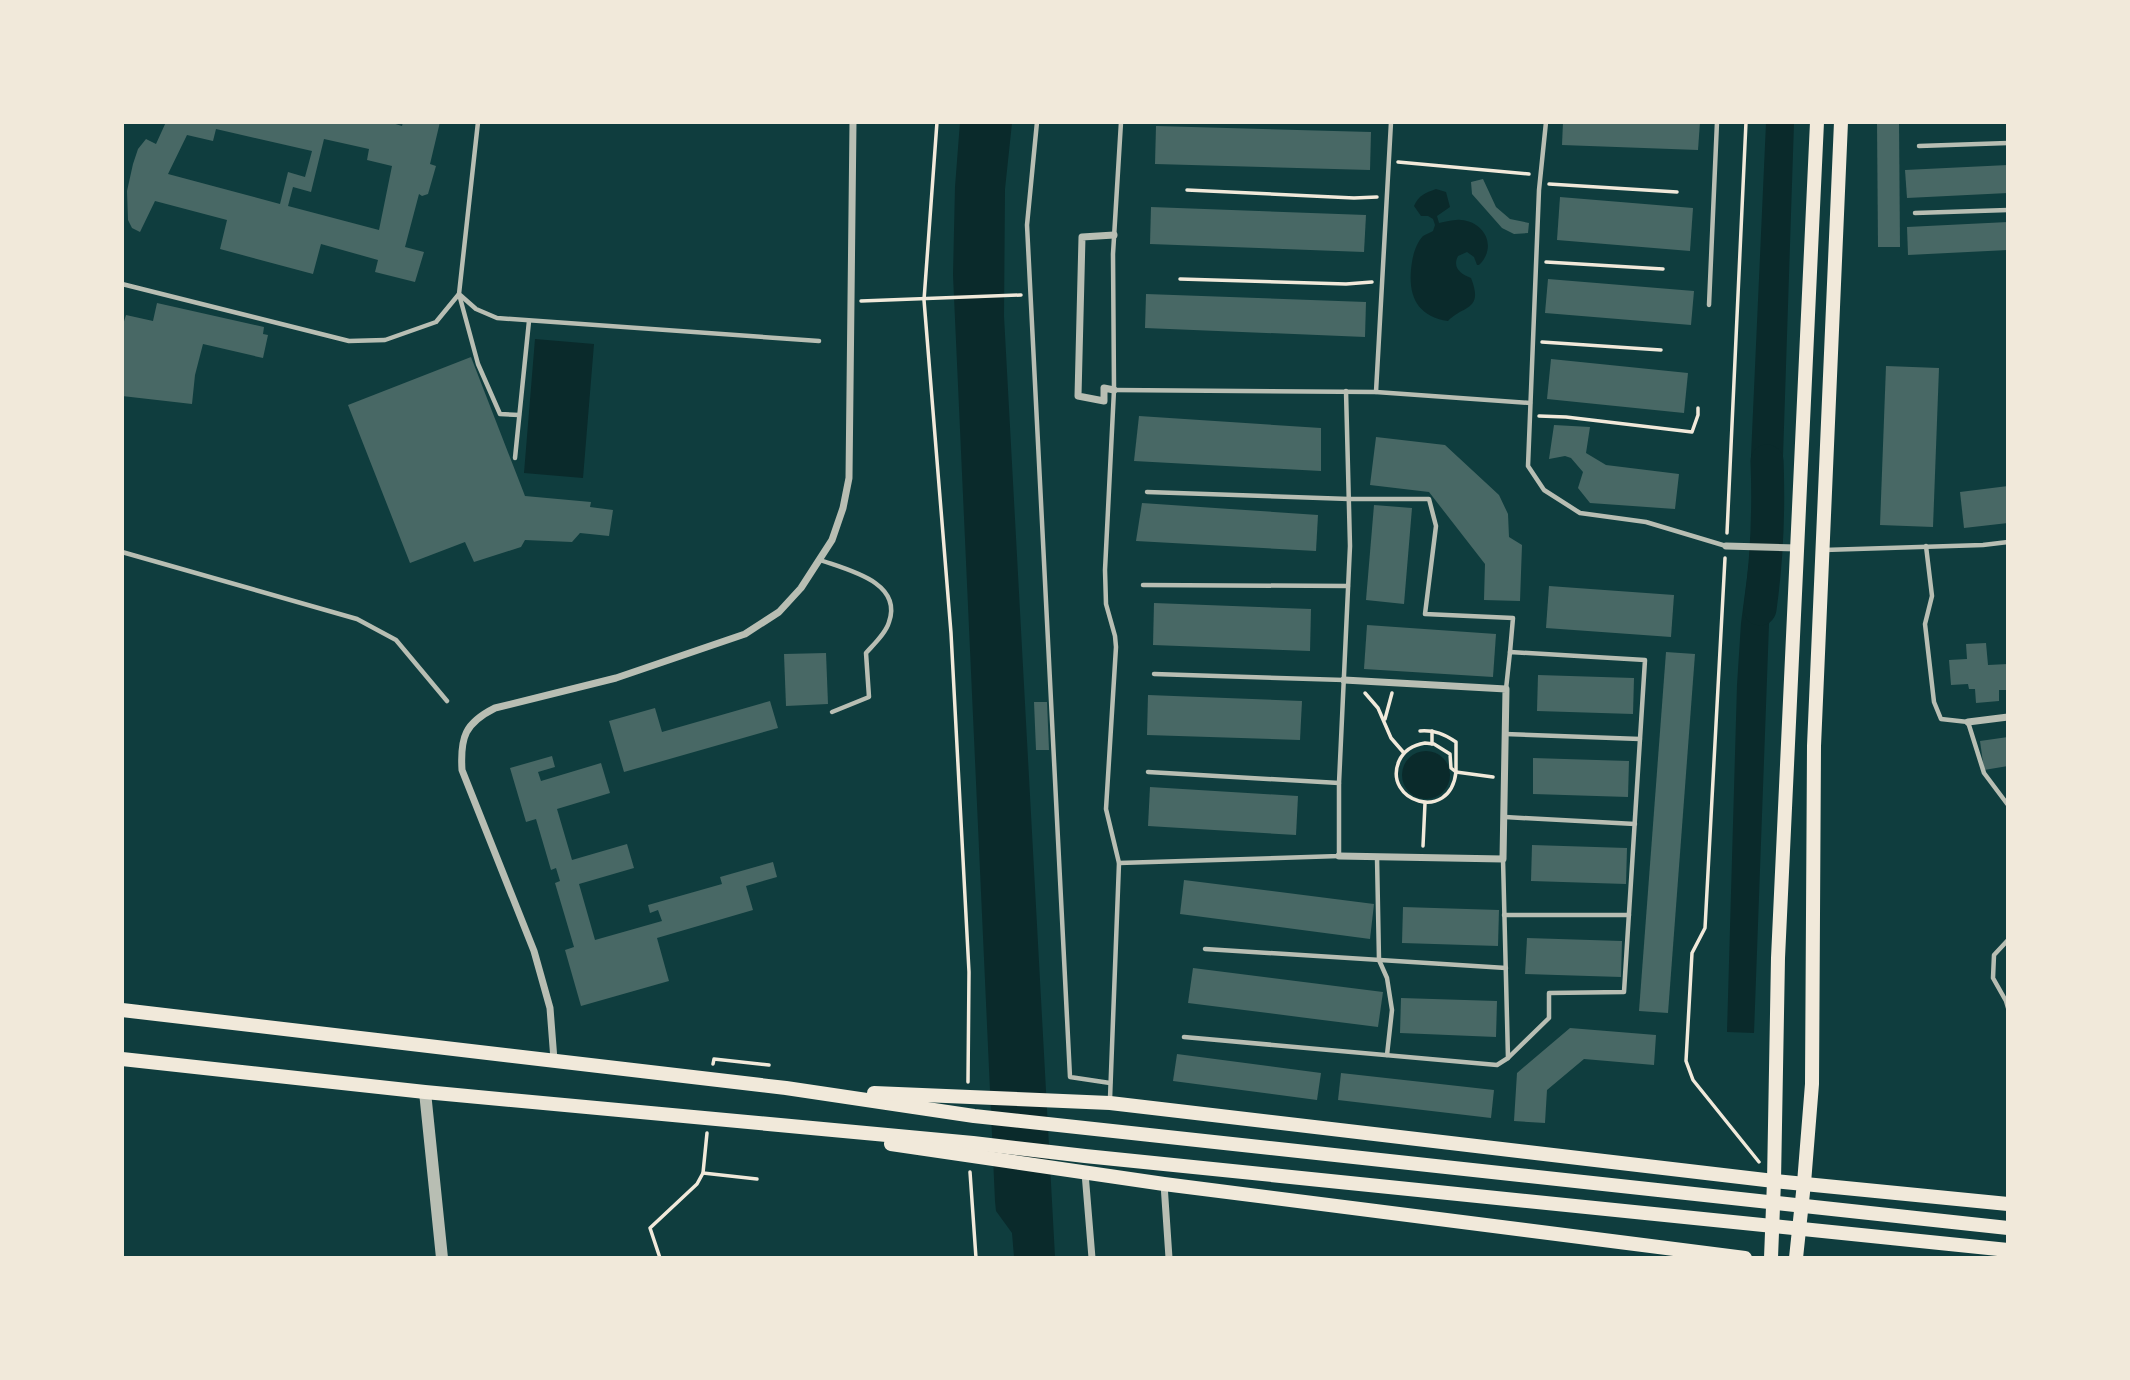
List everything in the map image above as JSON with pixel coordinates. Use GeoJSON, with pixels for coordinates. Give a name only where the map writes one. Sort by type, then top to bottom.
{"type":"FeatureCollection","features":[{"type":"Feature","properties":{"kind":"main road"},"geometry":{"type":"LineString","coordinates":[[1771,1258],[1778,958],[1817,122]]}},
{"type":"Feature","properties":{"kind":"main road"},"geometry":{"type":"LineString","coordinates":[[1796,1258],[1812,1084],[1814,746],[1841,122]]}},
{"type":"Feature","properties":{"kind":"main road"},"geometry":{"type":"LineString","coordinates":[[122,1010],[786,1088],[974,1116],[2007,1228]]}},
{"type":"Feature","properties":{"kind":"main road"},"geometry":{"type":"LineString","coordinates":[[122,1059],[425,1092],[730,1120],[971,1149],[1085,1156],[2007,1250]]}},
{"type":"Feature","properties":{"kind":"main road"},"geometry":{"type":"LineString","coordinates":[[786,1088],[1110,1103],[1774,1181],[2007,1204]]}},
{"type":"Feature","properties":{"kind":"main road"},"geometry":{"type":"LineString","coordinates":[[971,1149],[1085,1172],[1164,1184],[1745,1258]]}},
{"type":"Feature","properties":{"kind":"street"},"geometry":{"type":"LineString","coordinates":[[554,1060],[550,1009],[534,951],[462,770],[461,750],[466,733],[478,716],[495,708],[616,678],[745,634],[779,612],[801,588],[832,540],[843,508],[849,478],[853,122]]}},
{"type":"Feature","properties":{"kind":"street"},"geometry":{"type":"LineString","coordinates":[[1114,235],[1082,237],[1078,396],[1104,401],[1104,388],[1114,390]]}},
{"type":"Feature","properties":{"kind":"street"},"geometry":{"type":"LineString","coordinates":[[1726,546],[1797,548]]}},
{"type":"Feature","properties":{"kind":"street"},"geometry":{"type":"LineString","coordinates":[[1339,856],[1503,859],[1506,689],[1344,680]]}},
{"type":"Feature","properties":{"kind":"street"},"geometry":{"type":"LineString","coordinates":[[1968,722],[2007,717]]}},
{"type":"Feature","properties":{"kind":"street"},"geometry":{"type":"LineString","coordinates":[[425,1092],[442,1258]]}},
{"type":"Feature","properties":{"kind":"street"},"geometry":{"type":"LineString","coordinates":[[1085,1172],[1092,1258]]}},
{"type":"Feature","properties":{"kind":"street"},"geometry":{"type":"LineString","coordinates":[[1164,1184],[1168,1258]]}},
{"type":"Feature","properties":{"kind":"lane"},"geometry":{"type":"LineString","coordinates":[[478,122],[459,294],[478,364],[500,414],[519,415]]}},
{"type":"Feature","properties":{"kind":"lane"},"geometry":{"type":"LineString","coordinates":[[1037,122],[1027,225],[1070,1077],[1110,1083]]}},
{"type":"Feature","properties":{"kind":"lane"},"geometry":{"type":"LineString","coordinates":[[1110,1103],[1119,863],[1106,809],[1116,647],[1106,604],[1105,570],[1114,390],[1114,235],[1121,122]]}},
{"type":"Feature","properties":{"kind":"lane"},"geometry":{"type":"LineString","coordinates":[[1376,392],[1391,122]]}},
{"type":"Feature","properties":{"kind":"lane"},"geometry":{"type":"LineString","coordinates":[[1546,122],[1540,184],[1528,466],[1544,490],[1580,513],[1646,522],[1726,546]]}},
{"type":"Feature","properties":{"kind":"lane"},"geometry":{"type":"LineString","coordinates":[[1709,305],[1717,122]]}},
{"type":"Feature","properties":{"kind":"lane"},"geometry":{"type":"LineString","coordinates":[[1919,146],[2007,143]]}},
{"type":"Feature","properties":{"kind":"lane"},"geometry":{"type":"LineString","coordinates":[[1915,212],[2007,209]]}},
{"type":"Feature","properties":{"kind":"lane"},"geometry":{"type":"LineString","coordinates":[[122,284],[349,341],[385,340],[436,322],[459,294]]}},
{"type":"Feature","properties":{"kind":"lane"},"geometry":{"type":"LineString","coordinates":[[459,294],[476,309],[497,318],[819,341]]}},
{"type":"Feature","properties":{"kind":"lane"},"geometry":{"type":"LineString","coordinates":[[515,458],[528,321]]}},
{"type":"Feature","properties":{"kind":"lane"},"geometry":{"type":"LineString","coordinates":[[1114,390],[1346,391],[1530,403]]}},
{"type":"Feature","properties":{"kind":"lane"},"geometry":{"type":"LineString","coordinates":[[1119,863],[1339,856],[1339,783],[1350,546],[1346,391]]}},
{"type":"Feature","properties":{"kind":"lane"},"geometry":{"type":"LineString","coordinates":[[1147,492],[1429,499],[1436,526],[1425,614],[1513,618],[1506,689]]}},
{"type":"Feature","properties":{"kind":"lane"},"geometry":{"type":"LineString","coordinates":[[1823,550],[2007,542]]}},
{"type":"Feature","properties":{"kind":"lane"},"geometry":{"type":"LineString","coordinates":[[1926,546],[1932,596],[1925,624],[1934,702],[1941,719],[1968,722],[1984,773],[2007,805]]}},
{"type":"Feature","properties":{"kind":"lane"},"geometry":{"type":"LineString","coordinates":[[122,552],[357,618],[396,640],[447,701]]}},
{"type":"Feature","properties":{"kind":"lane"},"geometry":{"type":"LineString","coordinates":[[819,560],[870,580],[885,590],[892,607],[889,625],[866,653],[869,697],[832,712]]}},
{"type":"Feature","properties":{"kind":"lane"},"geometry":{"type":"LineString","coordinates":[[1143,585],[1348,586]]}},
{"type":"Feature","properties":{"kind":"lane"},"geometry":{"type":"LineString","coordinates":[[1184,1037],[1497,1065],[1549,1018],[1549,993],[1624,992],[1645,660],[1510,652]]}},
{"type":"Feature","properties":{"kind":"lane"},"geometry":{"type":"LineString","coordinates":[[1154,674],[1344,680]]}},
{"type":"Feature","properties":{"kind":"lane"},"geometry":{"type":"LineString","coordinates":[[1505,734],[1640,739]]}},
{"type":"Feature","properties":{"kind":"lane"},"geometry":{"type":"LineString","coordinates":[[1148,772],[1339,783]]}},
{"type":"Feature","properties":{"kind":"lane"},"geometry":{"type":"LineString","coordinates":[[1504,817],[1635,824]]}},
{"type":"Feature","properties":{"kind":"lane"},"geometry":{"type":"LineString","coordinates":[[1377,856],[1379,960],[1387,978],[1392,1010],[1387,1055]]}},
{"type":"Feature","properties":{"kind":"lane"},"geometry":{"type":"LineString","coordinates":[[1503,859],[1507,1058]]}},
{"type":"Feature","properties":{"kind":"lane"},"geometry":{"type":"LineString","coordinates":[[1504,915],[1630,915]]}},
{"type":"Feature","properties":{"kind":"lane"},"geometry":{"type":"LineString","coordinates":[[2007,940],[1994,955],[1993,978],[2007,1008]]}},
{"type":"Feature","properties":{"kind":"lane"},"geometry":{"type":"LineString","coordinates":[[1205,949],[1506,968]]}},
{"type":"Feature","properties":{"kind":"path"},"geometry":{"type":"LineString","coordinates":[[937,122],[924,300],[951,633],[973,1098]]}},
{"type":"Feature","properties":{"kind":"path"},"geometry":{"type":"LineString","coordinates":[[1746,122],[1705,928],[1692,953],[1686,1061],[1693,1080],[1774,1181]]}},
{"type":"Feature","properties":{"kind":"path"},"geometry":{"type":"LineString","coordinates":[[1389,161],[1541,175]]}},
{"type":"Feature","properties":{"kind":"path"},"geometry":{"type":"LineString","coordinates":[[1540,184],[1677,192]]}},
{"type":"Feature","properties":{"kind":"path"},"geometry":{"type":"LineString","coordinates":[[1187,190],[1354,198],[1386,196]]}},
{"type":"Feature","properties":{"kind":"path"},"geometry":{"type":"LineString","coordinates":[[1537,261],[1663,269]]}},
{"type":"Feature","properties":{"kind":"path"},"geometry":{"type":"LineString","coordinates":[[1181,279],[1346,284],[1381,281]]}},
{"type":"Feature","properties":{"kind":"path"},"geometry":{"type":"LineString","coordinates":[[851,302],[1030,294]]}},
{"type":"Feature","properties":{"kind":"path"},"geometry":{"type":"LineString","coordinates":[[1533,342],[1661,350]]}},
{"type":"Feature","properties":{"kind":"path"},"geometry":{"type":"LineString","coordinates":[[1530,416],[1566,417],[1692,432],[1698,408]]}},
{"type":"Feature","properties":{"kind":"path"},"geometry":{"type":"LineString","coordinates":[[1385,682],[1392,693],[1385,720]]}},
{"type":"Feature","properties":{"kind":"path"},"geometry":{"type":"LineString","coordinates":[[1368,696],[1385,720],[1391,738],[1404,754]]}},
{"type":"Feature","properties":{"kind":"path"},"geometry":{"type":"LineString","coordinates":[[1420,731],[1432,730],[1456,742],[1457,754],[1456,772],[1451,790],[1445,797],[1436,802],[1415,801],[1406,795],[1396,777],[1397,767],[1404,754],[1416,745],[1432,744],[1450,754],[1457,754]]}},
{"type":"Feature","properties":{"kind":"path"},"geometry":{"type":"LineString","coordinates":[[1432,731],[1432,744]]}},
{"type":"Feature","properties":{"kind":"path"},"geometry":{"type":"LineString","coordinates":[[1450,754],[1451,768],[1456,772],[1504,778]]}},
{"type":"Feature","properties":{"kind":"path"},"geometry":{"type":"LineString","coordinates":[[1423,842],[1425,803]]}},
{"type":"Feature","properties":{"kind":"path"},"geometry":{"type":"LineString","coordinates":[[714,1059],[769,1065]]}},
{"type":"Feature","properties":{"kind":"path"},"geometry":{"type":"LineString","coordinates":[[660,1258],[650,1228],[697,1184],[702,1173],[709,1118]]}},
{"type":"Feature","properties":{"kind":"path"},"geometry":{"type":"LineString","coordinates":[[971,1149],[976,1258]]}},
{"type":"Feature","properties":{"kind":"path"},"geometry":{"type":"LineString","coordinates":[[702,1173],[757,1179]]}},
{"type":"Feature","properties":{"kind":"water"},"geometry":{"type":"Polygon","coordinates":[[[960,122],[1012,123],[1005,189],[1004,316],[1055,1257],[1014,1257],[1012,1233],[996,1211],[995,1201],[953,275],[960,122]]]}},
{"type":"Feature","properties":{"kind":"water"},"geometry":{"type":"Polygon","coordinates":[[[1766,123],[1794,123],[1783,457],[1784,507],[1753,506],[1751,456],[1766,123]]]}},
{"type":"Feature","properties":{"kind":"water"},"geometry":{"type":"Polygon","coordinates":[[[1436,189],[1446,192],[1450,207],[1437,216],[1439,223],[1461,220],[1477,225],[1488,244],[1479,265],[1467,252],[1458,256],[1457,267],[1471,278],[1475,296],[1470,306],[1448,321],[1428,314],[1421,308],[1412,293],[1411,284],[1416,248],[1423,236],[1433,231],[1435,225],[1433,219],[1421,216],[1414,206],[1423,195],[1436,189]]]}},
{"type":"Feature","properties":{"kind":"water"},"geometry":{"type":"Polygon","coordinates":[[[535,339],[594,344],[583,478],[524,473],[535,339]]]}},
{"type":"Feature","properties":{"kind":"water"},"geometry":{"type":"Polygon","coordinates":[[[1749,563],[1780,565],[1769,624],[1754,1033],[1727,1032],[1737,685],[1749,563]]]}},
{"type":"Feature","properties":{"kind":"water"},"geometry":{"type":"Polygon","coordinates":[[[1426,751],[1443,758],[1450,775],[1443,792],[1426,799],[1409,792],[1402,775],[1409,758],[1426,751]]]}},
{"type":"Feature","properties":{"kind":"building"},"geometry":{"type":"Polygon","coordinates":[[[166,122],[389,122],[402,126],[403,122],[440,122],[430,164],[436,166],[428,194],[419,194],[405,247],[424,252],[415,282],[375,272],[378,260],[321,244],[313,274],[220,249],[227,220],[155,201],[140,232],[132,228],[128,220],[127,191],[133,164],[138,149],[146,139],[156,144],[166,122]],[[216,129],[213,141],[187,135],[168,174],[280,204],[288,172],[305,177],[312,151],[216,129]],[[324,139],[311,192],[293,187],[288,206],[379,230],[392,166],[367,160],[369,149],[324,139]]]}},
{"type":"Feature","properties":{"kind":"building"},"geometry":{"type":"Polygon","coordinates":[[[1563,122],[1700,122],[1698,150],[1562,145],[1563,122]]]}},
{"type":"Feature","properties":{"kind":"building"},"geometry":{"type":"Polygon","coordinates":[[[1877,122],[1899,122],[1900,247],[1878,247],[1877,122]]]}},
{"type":"Feature","properties":{"kind":"building"},"geometry":{"type":"Polygon","coordinates":[[[1156,126],[1371,132],[1370,170],[1155,164],[1156,126]]]}},
{"type":"Feature","properties":{"kind":"building"},"geometry":{"type":"Polygon","coordinates":[[[2008,165],[2008,193],[1907,198],[1905,170],[2008,165]]]}},
{"type":"Feature","properties":{"kind":"building"},"geometry":{"type":"Polygon","coordinates":[[[1483,179],[1496,207],[1510,219],[1529,223],[1528,233],[1514,234],[1502,228],[1472,194],[1471,182],[1483,179]]]}},
{"type":"Feature","properties":{"kind":"building"},"geometry":{"type":"Polygon","coordinates":[[[1560,197],[1693,208],[1690,251],[1557,240],[1560,197]]]}},
{"type":"Feature","properties":{"kind":"building"},"geometry":{"type":"Polygon","coordinates":[[[1151,207],[1366,215],[1364,252],[1150,244],[1151,207]]]}},
{"type":"Feature","properties":{"kind":"building"},"geometry":{"type":"Polygon","coordinates":[[[2008,222],[2008,250],[1908,255],[1907,227],[2008,222]]]}},
{"type":"Feature","properties":{"kind":"building"},"geometry":{"type":"Polygon","coordinates":[[[1548,279],[1694,291],[1691,325],[1545,313],[1548,279]]]}},
{"type":"Feature","properties":{"kind":"building"},"geometry":{"type":"Polygon","coordinates":[[[1146,294],[1366,302],[1365,337],[1145,328],[1146,294]]]}},
{"type":"Feature","properties":{"kind":"building"},"geometry":{"type":"Polygon","coordinates":[[[157,303],[264,327],[263,334],[268,335],[263,358],[203,344],[195,375],[192,404],[122,396],[122,328],[126,315],[153,321],[157,303]]]}},
{"type":"Feature","properties":{"kind":"building"},"geometry":{"type":"Polygon","coordinates":[[[471,357],[525,496],[591,502],[590,507],[613,510],[609,536],[580,533],[572,542],[525,540],[521,547],[474,562],[465,542],[410,563],[348,405],[471,357]]]}},
{"type":"Feature","properties":{"kind":"building"},"geometry":{"type":"Polygon","coordinates":[[[1551,359],[1688,373],[1684,413],[1547,399],[1551,359]]]}},
{"type":"Feature","properties":{"kind":"building"},"geometry":{"type":"Polygon","coordinates":[[[1886,366],[1939,368],[1933,527],[1880,525],[1886,366]]]}},
{"type":"Feature","properties":{"kind":"building"},"geometry":{"type":"Polygon","coordinates":[[[1139,416],[1321,428],[1321,471],[1134,461],[1139,416]]]}},
{"type":"Feature","properties":{"kind":"building"},"geometry":{"type":"Polygon","coordinates":[[[1554,425],[1590,427],[1586,453],[1606,465],[1679,474],[1675,509],[1590,503],[1578,488],[1583,472],[1571,458],[1565,456],[1549,459],[1554,425]]]}},
{"type":"Feature","properties":{"kind":"building"},"geometry":{"type":"Polygon","coordinates":[[[1376,437],[1445,445],[1499,495],[1508,514],[1509,537],[1522,545],[1520,601],[1484,600],[1485,564],[1429,492],[1370,485],[1376,437]]]}},
{"type":"Feature","properties":{"kind":"building"},"geometry":{"type":"Polygon","coordinates":[[[2008,486],[2008,523],[1964,528],[1960,492],[2008,486]]]}},
{"type":"Feature","properties":{"kind":"building"},"geometry":{"type":"Polygon","coordinates":[[[1142,503],[1318,515],[1316,551],[1136,541],[1142,503]]]}},
{"type":"Feature","properties":{"kind":"building"},"geometry":{"type":"Polygon","coordinates":[[[1374,505],[1412,508],[1404,604],[1366,600],[1374,505]]]}},
{"type":"Feature","properties":{"kind":"building"},"geometry":{"type":"Polygon","coordinates":[[[1549,586],[1674,595],[1671,637],[1546,628],[1549,586]]]}},
{"type":"Feature","properties":{"kind":"building"},"geometry":{"type":"Polygon","coordinates":[[[1154,603],[1311,609],[1310,651],[1153,645],[1154,603]]]}},
{"type":"Feature","properties":{"kind":"building"},"geometry":{"type":"Polygon","coordinates":[[[1367,625],[1496,634],[1493,677],[1364,669],[1367,625]]]}},
{"type":"Feature","properties":{"kind":"building"},"geometry":{"type":"Polygon","coordinates":[[[1986,643],[1988,665],[2008,664],[2008,690],[1999,690],[1999,701],[1976,703],[1975,689],[1969,689],[1968,684],[1951,685],[1949,660],[1967,659],[1966,644],[1986,643]]]}},
{"type":"Feature","properties":{"kind":"building"},"geometry":{"type":"Polygon","coordinates":[[[1666,652],[1695,654],[1668,1013],[1639,1011],[1666,652]]]}},
{"type":"Feature","properties":{"kind":"building"},"geometry":{"type":"Polygon","coordinates":[[[826,653],[828,704],[786,706],[784,654],[826,653]]]}},
{"type":"Feature","properties":{"kind":"building"},"geometry":{"type":"Polygon","coordinates":[[[1538,675],[1634,678],[1633,714],[1537,711],[1538,675]]]}},
{"type":"Feature","properties":{"kind":"building"},"geometry":{"type":"Polygon","coordinates":[[[1148,695],[1302,701],[1300,740],[1147,735],[1148,695]]]}},
{"type":"Feature","properties":{"kind":"building"},"geometry":{"type":"Polygon","coordinates":[[[770,701],[778,728],[624,772],[609,721],[655,708],[662,732],[770,701]]]}},
{"type":"Feature","properties":{"kind":"building"},"geometry":{"type":"Polygon","coordinates":[[[1034,702],[1047,702],[1049,750],[1036,750],[1034,702]]]}},
{"type":"Feature","properties":{"kind":"building"},"geometry":{"type":"Polygon","coordinates":[[[2008,737],[2008,766],[1984,770],[1980,741],[2008,737]]]}},
{"type":"Feature","properties":{"kind":"building"},"geometry":{"type":"Polygon","coordinates":[[[552,756],[555,767],[538,772],[541,781],[601,763],[610,793],[557,809],[572,860],[627,844],[634,868],[579,884],[595,940],[662,921],[658,910],[650,913],[648,905],[722,884],[720,877],[773,862],[777,877],[746,886],[753,910],[657,938],[669,981],[581,1006],[565,950],[574,947],[555,883],[560,881],[556,868],[551,870],[536,819],[526,822],[510,768],[552,756]]]}},
{"type":"Feature","properties":{"kind":"building"},"geometry":{"type":"Polygon","coordinates":[[[1533,758],[1629,761],[1628,797],[1533,794],[1533,758]]]}},
{"type":"Feature","properties":{"kind":"building"},"geometry":{"type":"Polygon","coordinates":[[[1150,787],[1298,796],[1296,835],[1148,826],[1150,787]]]}},
{"type":"Feature","properties":{"kind":"building"},"geometry":{"type":"Polygon","coordinates":[[[1532,845],[1627,848],[1626,884],[1531,881],[1532,845]]]}},
{"type":"Feature","properties":{"kind":"building"},"geometry":{"type":"Polygon","coordinates":[[[1184,880],[1374,904],[1370,939],[1180,914],[1184,880]]]}},
{"type":"Feature","properties":{"kind":"building"},"geometry":{"type":"Polygon","coordinates":[[[1403,907],[1499,910],[1498,946],[1402,943],[1403,907]]]}},
{"type":"Feature","properties":{"kind":"building"},"geometry":{"type":"Polygon","coordinates":[[[1527,938],[1622,941],[1621,977],[1525,974],[1527,938]]]}},
{"type":"Feature","properties":{"kind":"building"},"geometry":{"type":"Polygon","coordinates":[[[1193,968],[1383,992],[1378,1027],[1188,1003],[1193,968]]]}},
{"type":"Feature","properties":{"kind":"building"},"geometry":{"type":"Polygon","coordinates":[[[1401,998],[1497,1001],[1496,1037],[1400,1033],[1401,998]]]}},
{"type":"Feature","properties":{"kind":"building"},"geometry":{"type":"Polygon","coordinates":[[[1570,1028],[1656,1035],[1654,1065],[1584,1059],[1547,1090],[1545,1123],[1514,1121],[1517,1073],[1570,1028]]]}},
{"type":"Feature","properties":{"kind":"building"},"geometry":{"type":"Polygon","coordinates":[[[1177,1054],[1321,1073],[1317,1100],[1173,1081],[1177,1054]]]}},
{"type":"Feature","properties":{"kind":"building"},"geometry":{"type":"Polygon","coordinates":[[[1341,1073],[1494,1090],[1491,1118],[1338,1100],[1341,1073]]]}},
{"type":"Feature","properties":{"kind":"waterway"},"geometry":{"type":"LineString","coordinates":[[1760,609],[1767,535],[1767,461]]}}]}
